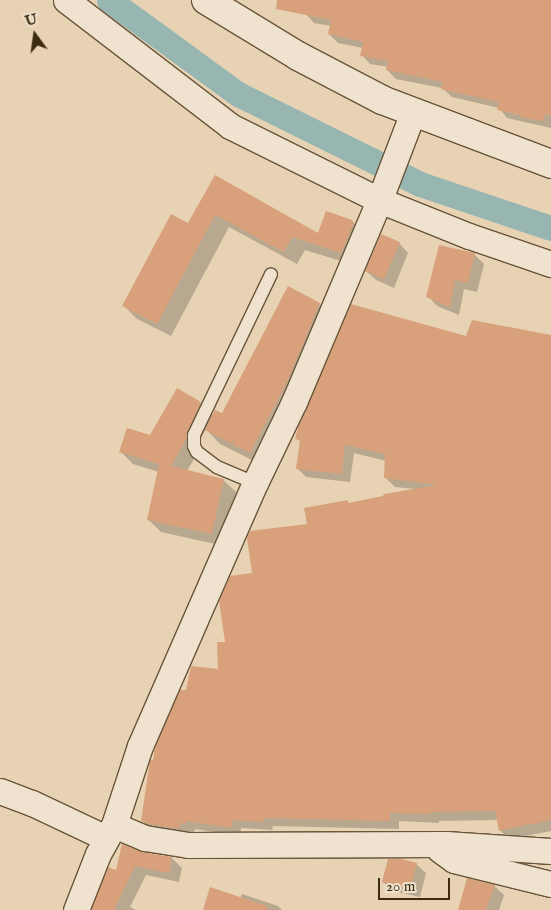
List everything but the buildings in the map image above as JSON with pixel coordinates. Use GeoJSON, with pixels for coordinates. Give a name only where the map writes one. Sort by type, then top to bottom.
{"type":"FeatureCollection","features":[{"type":"Feature","properties":{"kind":"main road"},"geometry":{"type":"LineString","coordinates":[[206,0],[298,56],[382,100],[551,164]]}},
{"type":"Feature","properties":{"kind":"street"},"geometry":{"type":"LineString","coordinates":[[66,0],[230,126],[380,198],[469,236],[551,264]]}},
{"type":"Feature","properties":{"kind":"street"},"geometry":{"type":"LineString","coordinates":[[76,910],[110,832],[140,746],[255,483],[294,402],[380,198],[413,112]]}},
{"type":"Feature","properties":{"kind":"street"},"geometry":{"type":"LineString","coordinates":[[0,791],[110,832],[188,845],[435,845],[551,851]]}},
{"type":"Feature","properties":{"kind":"street"},"geometry":{"type":"LineString","coordinates":[[435,845],[454,860],[551,884]]}},
{"type":"Feature","properties":{"kind":"lane"},"geometry":{"type":"LineString","coordinates":[[255,483],[217,467],[196,452],[194,435],[271,274]]}},
{"type":"Feature","properties":{"kind":"waterway"},"geometry":{"type":"LineString","coordinates":[[109,0],[238,94],[420,184],[551,228]]}}]}
